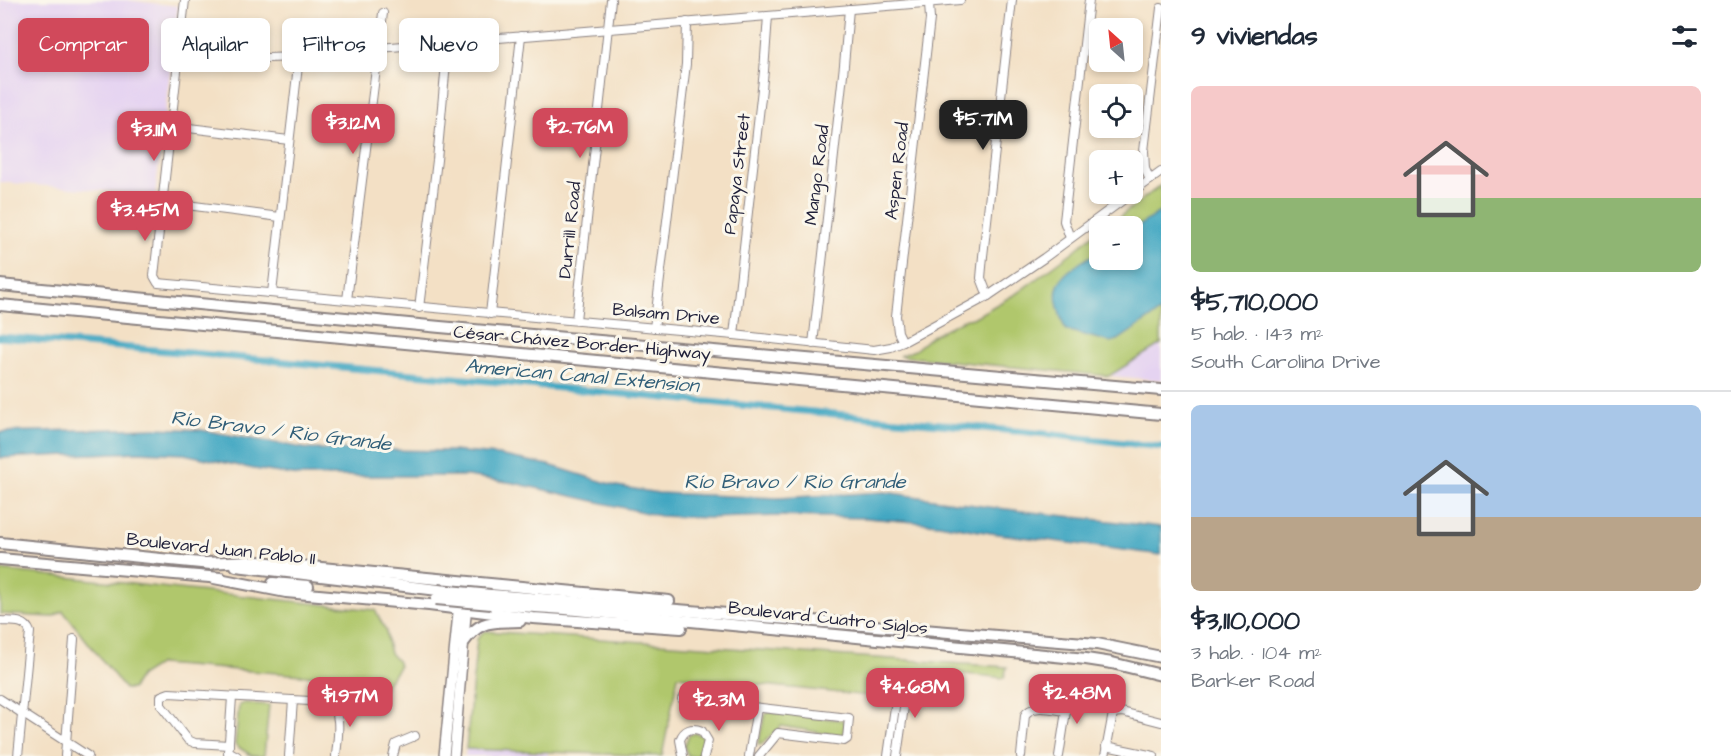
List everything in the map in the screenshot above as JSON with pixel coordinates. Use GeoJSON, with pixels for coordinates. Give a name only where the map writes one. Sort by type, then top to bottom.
{"type":"FeatureCollection","features":[{"type":"Feature","properties":{"kind":"highway","name":"César Chávez Border Highway"},"geometry":{"type":"LineString","coordinates":[[0,285],[440,327],[1160,390]]}},
{"type":"Feature","properties":{"kind":"highway","name":"César Chávez Border Highway"},"geometry":{"type":"LineString","coordinates":[[0,305],[1161,415]]}},
{"type":"Feature","properties":{"kind":"highway","name":"Boulevard Juan Pablo II"},"geometry":{"type":"LineString","coordinates":[[0,543],[206,563],[436,594]]}},
{"type":"Feature","properties":{"kind":"highway","name":"Boulevard Juan Pablo II"},"geometry":{"type":"LineString","coordinates":[[0,559],[287,584],[436,594]]}},
{"type":"Feature","properties":{"kind":"highway"},"geometry":{"type":"LineString","coordinates":[[206,563],[248,561],[436,594],[463,609],[493,599]]}},
{"type":"Feature","properties":{"kind":"highway"},"geometry":{"type":"LineString","coordinates":[[214,578],[286,592],[436,594],[834,617],[863,623]]}},
{"type":"Feature","properties":{"kind":"highway"},"geometry":{"type":"LineString","coordinates":[[436,594],[465,583],[533,618]]}},
{"type":"Feature","properties":{"kind":"highway","name":"Boulevard Cuatro Siglos"},"geometry":{"type":"LineString","coordinates":[[493,599],[655,613],[863,623],[1097,644],[1161,657]]}},
{"type":"Feature","properties":{"kind":"highway","name":"Boulevard Cuatro Siglos"},"geometry":{"type":"LineString","coordinates":[[655,613],[756,628],[1086,659],[1161,675]]}},
{"type":"Feature","properties":{"kind":"highway"},"geometry":{"type":"LineString","coordinates":[[463,643],[481,624],[533,618],[718,631],[756,628]]}},
{"type":"Feature","properties":{"kind":"main road"},"geometry":{"type":"LineString","coordinates":[[444,756],[465,583]]}},
{"type":"Feature","properties":{"kind":"main road"},"geometry":{"type":"LineString","coordinates":[[454,756],[463,643],[463,609]]}},
{"type":"Feature","properties":{"kind":"street"},"geometry":{"type":"LineString","coordinates":[[183,18],[185,0]]}},
{"type":"Feature","properties":{"kind":"street","name":"Durrill Road"},"geometry":{"type":"LineString","coordinates":[[576,320],[611,0]]}},
{"type":"Feature","properties":{"kind":"street"},"geometry":{"type":"LineString","coordinates":[[499,38],[960,0]]}},
{"type":"Feature","properties":{"kind":"street"},"geometry":{"type":"LineString","coordinates":[[988,296],[981,278],[1012,0]]}},
{"type":"Feature","properties":{"kind":"street"},"geometry":{"type":"LineString","coordinates":[[1070,238],[1064,221],[1089,0]]}},
{"type":"Feature","properties":{"kind":"street","name":"Aspen Road"},"geometry":{"type":"LineString","coordinates":[[903,342],[898,332],[896,316],[929,30],[930,3]]}},
{"type":"Feature","properties":{"kind":"street"},"geometry":{"type":"LineString","coordinates":[[1150,180],[1145,169],[1144,151],[1161,8]]}},
{"type":"Feature","properties":{"kind":"street","name":"Mango Road"},"geometry":{"type":"LineString","coordinates":[[813,344],[849,9]]}},
{"type":"Feature","properties":{"kind":"street"},"geometry":{"type":"LineString","coordinates":[[382,18],[383,13]]}},
{"type":"Feature","properties":{"kind":"street","name":"Papaya Street"},"geometry":{"type":"LineString","coordinates":[[734,335],[764,71],[768,16]]}},
{"type":"Feature","properties":{"kind":"street"},"geometry":{"type":"LineString","coordinates":[[654,328],[686,64],[687,22]]}},
{"type":"Feature","properties":{"kind":"street"},"geometry":{"type":"LineString","coordinates":[[490,314],[521,36]]}},
{"type":"Feature","properties":{"kind":"street"},"geometry":{"type":"LineString","coordinates":[[178,72],[163,202],[280,217]]}},
{"type":"Feature","properties":{"kind":"street"},"geometry":{"type":"LineString","coordinates":[[272,293],[297,72]]}},
{"type":"Feature","properties":{"kind":"street"},"geometry":{"type":"LineString","coordinates":[[347,300],[376,72]]}},
{"type":"Feature","properties":{"kind":"street"},"geometry":{"type":"LineString","coordinates":[[419,308],[445,72]]}},
{"type":"Feature","properties":{"kind":"street"},"geometry":{"type":"LineString","coordinates":[[172,126],[289,140]]}},
{"type":"Feature","properties":{"kind":"street","name":"Balsam Drive"},"geometry":{"type":"LineString","coordinates":[[1143,185],[1161,172]]}},
{"type":"Feature","properties":{"kind":"street","name":"Balsam Drive"},"geometry":{"type":"LineString","coordinates":[[163,202],[155,280],[163,284],[576,320],[874,350],[903,342],[988,296],[1117,204]]}},
{"type":"Feature","properties":{"kind":"street"},"geometry":{"type":"LineString","coordinates":[[0,621],[22,622],[30,632],[18,756]]}},
{"type":"Feature","properties":{"kind":"street"},"geometry":{"type":"LineString","coordinates":[[65,756],[74,639]]}},
{"type":"Feature","properties":{"kind":"street"},"geometry":{"type":"LineString","coordinates":[[1059,756],[1069,692]]}},
{"type":"Feature","properties":{"kind":"street"},"geometry":{"type":"LineString","coordinates":[[237,756],[228,751],[191,741],[160,701],[161,696],[167,693],[332,704],[338,713],[336,756]]}},
{"type":"Feature","properties":{"kind":"street"},"geometry":{"type":"LineString","coordinates":[[888,756],[896,700],[901,695],[905,700],[897,756]]}},
{"type":"Feature","properties":{"kind":"street"},"geometry":{"type":"LineString","coordinates":[[228,751],[232,697]]}},
{"type":"Feature","properties":{"kind":"street"},"geometry":{"type":"LineString","coordinates":[[0,699],[88,756]]}},
{"type":"Feature","properties":{"kind":"street"},"geometry":{"type":"LineString","coordinates":[[682,699],[849,718],[847,739],[844,741],[778,733],[753,756]]}},
{"type":"Feature","properties":{"kind":"street"},"geometry":{"type":"LineString","coordinates":[[289,756],[293,700]]}},
{"type":"Feature","properties":{"kind":"street"},"geometry":{"type":"LineString","coordinates":[[753,756],[757,708]]}},
{"type":"Feature","properties":{"kind":"street"},"geometry":{"type":"LineString","coordinates":[[1021,756],[1025,715],[1028,710],[1033,708],[1067,711]]}},
{"type":"Feature","properties":{"kind":"street"},"geometry":{"type":"LineString","coordinates":[[1105,756],[1111,717],[1116,711],[1161,722]]}},
{"type":"Feature","properties":{"kind":"street"},"geometry":{"type":"LineString","coordinates":[[683,756],[680,740],[685,732],[692,729],[702,731],[708,741],[704,756]]}},
{"type":"Feature","properties":{"kind":"street"},"geometry":{"type":"LineString","coordinates":[[393,756],[396,744],[415,736]]}},
{"type":"Feature","properties":{"kind":"street"},"geometry":{"type":"LineString","coordinates":[[889,745],[899,746]]}},
{"type":"Feature","properties":{"kind":"street"},"geometry":{"type":"LineString","coordinates":[[1106,746],[1140,755],[1154,756]]}},
{"type":"Feature","properties":{"kind":"shaded area"},"geometry":{"type":"Polygon","coordinates":[[[0,0],[127,0],[178,6],[177,18],[161,18],[161,72],[170,72],[155,195],[0,182],[0,0]]]}},
{"type":"Feature","properties":{"kind":"shaded area"},"geometry":{"type":"Polygon","coordinates":[[[1161,344],[1161,380],[1109,376],[1161,344]]]}},
{"type":"Feature","properties":{"kind":"shaded area"},"geometry":{"type":"Polygon","coordinates":[[[466,749],[548,753],[548,756],[465,756],[466,749]]]}},
{"type":"Feature","properties":{"kind":"green space"},"geometry":{"type":"Polygon","coordinates":[[[1161,185],[1161,344],[1109,376],[899,356],[915,350],[933,335],[963,320],[973,318],[1017,293],[1089,238],[1089,270],[1143,270],[1143,216],[1121,216],[1136,204],[1143,204],[1143,199],[1161,185]]]}},
{"type":"Feature","properties":{"kind":"green space"},"geometry":{"type":"Polygon","coordinates":[[[0,570],[375,610],[386,631],[390,653],[398,662],[399,667],[375,700],[367,703],[344,678],[159,664],[140,676],[132,689],[125,689],[63,611],[52,617],[0,614],[0,570]]]}},
{"type":"Feature","properties":{"kind":"green space"},"geometry":{"type":"Polygon","coordinates":[[[484,631],[1007,667],[1004,678],[926,670],[924,694],[880,688],[878,697],[678,676],[662,756],[466,749],[477,639],[484,631]]]}},
{"type":"Feature","properties":{"kind":"green space"},"geometry":{"type":"Polygon","coordinates":[[[244,703],[269,705],[264,756],[252,756],[235,745],[239,705],[244,703]]]}},
{"type":"Feature","properties":{"kind":"green space"},"geometry":{"type":"Polygon","coordinates":[[[769,712],[842,720],[845,722],[844,734],[841,736],[781,726],[761,745],[758,744],[765,715],[769,712]]]}},
{"type":"Feature","properties":{"kind":"green space"},"geometry":{"type":"Polygon","coordinates":[[[695,733],[701,735],[706,741],[696,756],[688,756],[684,746],[689,735],[695,733]]]}},
{"type":"Feature","properties":{"kind":"water"},"geometry":{"type":"Polygon","coordinates":[[[1161,211],[1161,311],[1118,340],[1110,342],[1066,330],[1060,316],[1056,296],[1061,279],[1089,257],[1089,270],[1143,270],[1143,223],[1161,211]]]}},
{"type":"Feature","properties":{"kind":"water"},"geometry":{"type":"Polygon","coordinates":[[[155,428],[201,430],[309,449],[452,451],[498,455],[549,465],[617,486],[658,493],[778,498],[885,492],[1161,527],[1161,555],[939,524],[866,518],[660,516],[514,483],[467,476],[299,476],[184,454],[138,452],[0,458],[0,432],[155,428]]]}},
{"type":"Feature","properties":{"kind":"waterway","name":"American Canal Extension"},"geometry":{"type":"LineString","coordinates":[[0,337],[202,354],[1046,434],[1161,447]]}},
{"type":"Feature","properties":{"kind":"water label","name":"Río Bravo / Rio Grande"},"geometry":{"type":"Point","coordinates":[281,431]}},
{"type":"Feature","properties":{"kind":"water label","name":"Río Bravo / Rio Grande"},"geometry":{"type":"Point","coordinates":[795,482]}}]}
